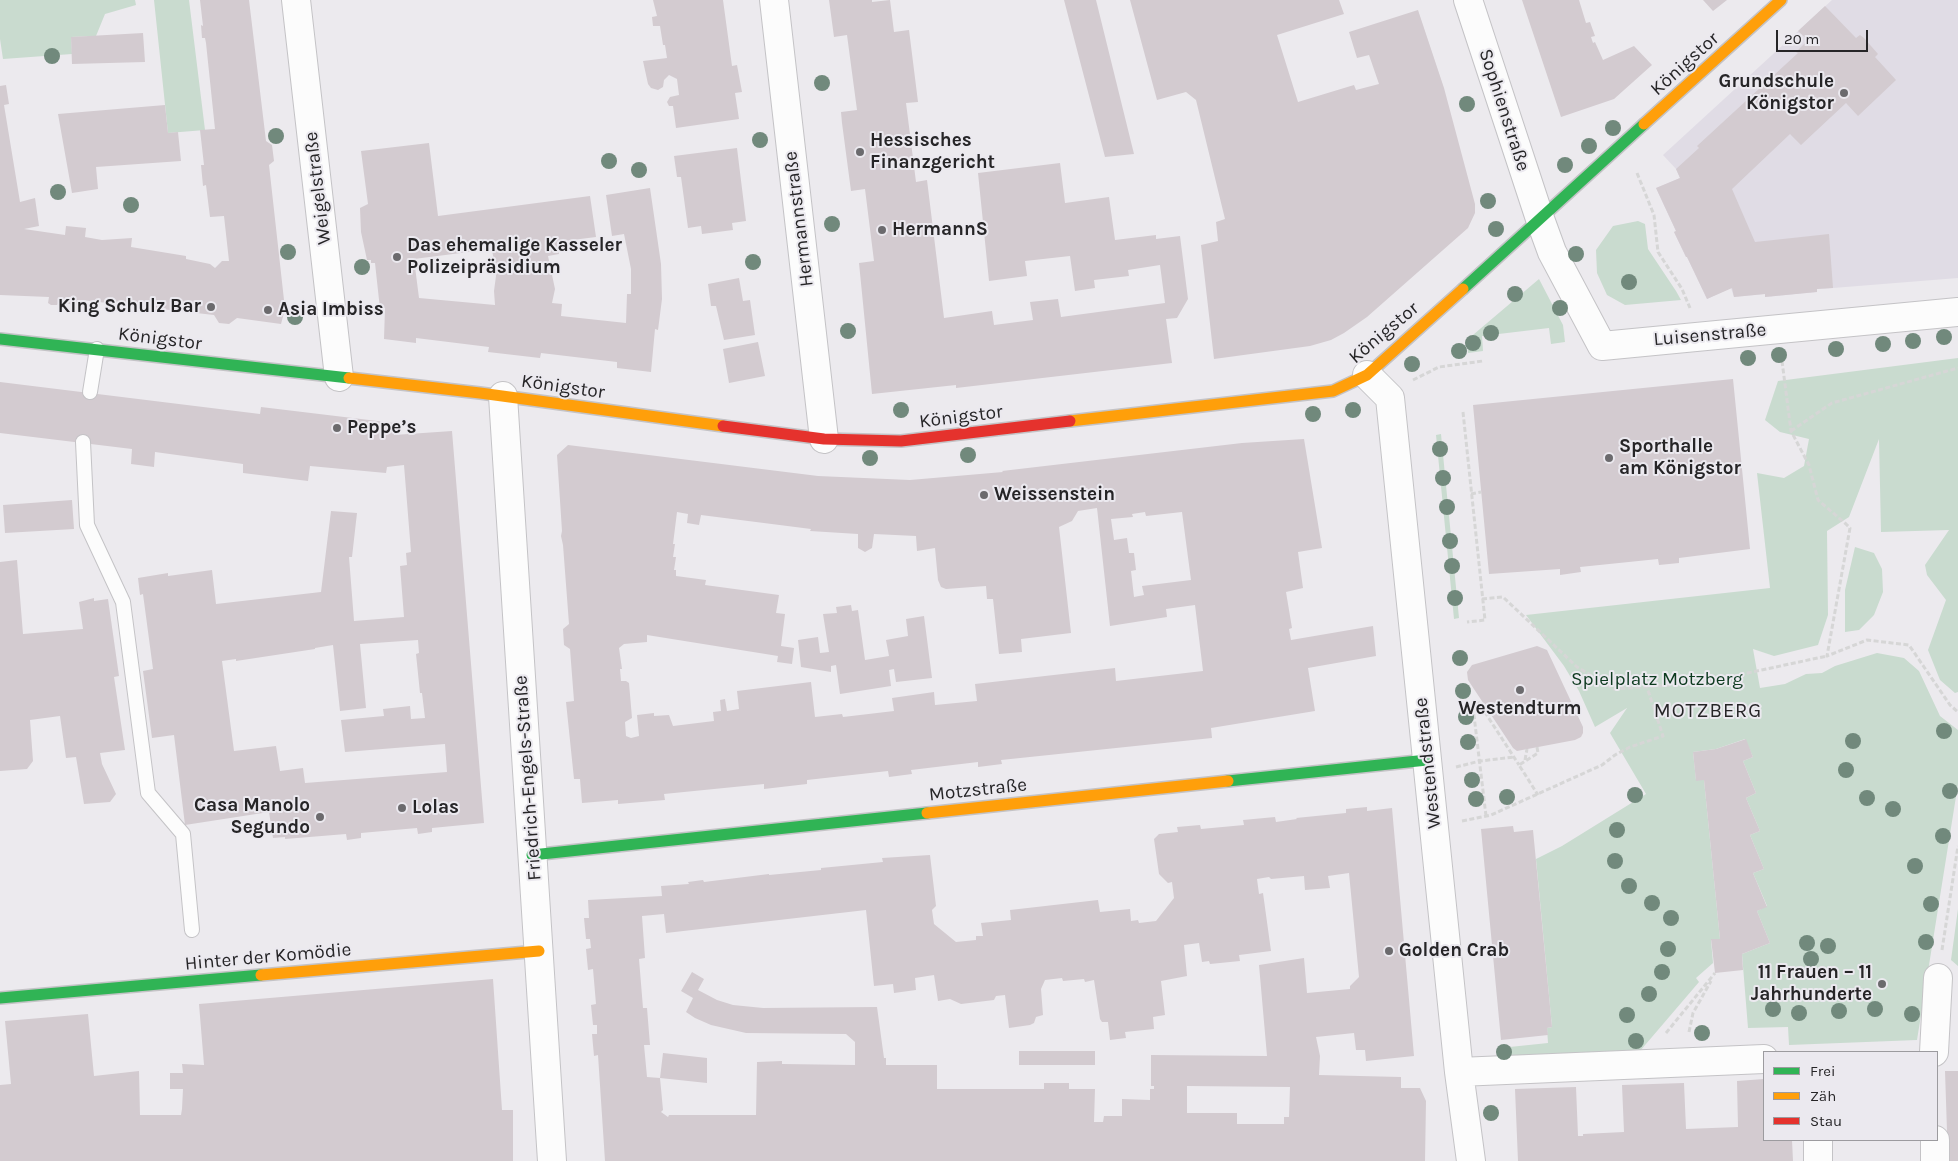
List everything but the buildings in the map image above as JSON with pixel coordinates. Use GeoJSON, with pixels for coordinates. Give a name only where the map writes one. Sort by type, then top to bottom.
{"type":"FeatureCollection","features":[{"type":"Feature","properties":{"kind":"street","name":"Weigelstraße"},"geometry":{"type":"LineString","coordinates":[[296,0],[339,377]]}},
{"type":"Feature","properties":{"kind":"street","name":"Hermannstraße"},"geometry":{"type":"LineString","coordinates":[[774,0],[824,439]]}},
{"type":"Feature","properties":{"kind":"street","name":"Sophienstraße"},"geometry":{"type":"LineString","coordinates":[[1468,0],[1540,219]]}},
{"type":"Feature","properties":{"kind":"street","name":"Königstor"},"geometry":{"type":"LineString","coordinates":[[0,339],[503,396],[824,439],[901,442],[1333,391],[1367,375],[1782,0]]}},
{"type":"Feature","properties":{"kind":"street","name":"Luisenstraße"},"geometry":{"type":"LineString","coordinates":[[1540,219],[1552,252],[1602,346],[1958,312]]}},
{"type":"Feature","properties":{"kind":"street","name":"Westendstraße"},"geometry":{"type":"LineString","coordinates":[[1367,375],[1390,398],[1458,1072],[1471,1161]]}},
{"type":"Feature","properties":{"kind":"street","name":"Friedrich-Engels-Straße"},"geometry":{"type":"LineString","coordinates":[[503,396],[552,1161]]}},
{"type":"Feature","properties":{"kind":"street","name":"Motzstraße"},"geometry":{"type":"LineString","coordinates":[[532,856],[1427,760]]}},
{"type":"Feature","properties":{"kind":"street","name":"Hinter der Komödie"},"geometry":{"type":"LineString","coordinates":[[0,998],[539,951]]}},
{"type":"Feature","properties":{"kind":"street"},"geometry":{"type":"LineString","coordinates":[[1938,978],[1938,1055]]}},
{"type":"Feature","properties":{"kind":"street"},"geometry":{"type":"LineString","coordinates":[[1458,1072],[1763,1059]]}},
{"type":"Feature","properties":{"kind":"street"},"geometry":{"type":"LineString","coordinates":[[1818,1141],[1818,1161]]}},
{"type":"Feature","properties":{"kind":"street"},"geometry":{"type":"LineString","coordinates":[[1935,1141],[1935,1161]]}},
{"type":"Feature","properties":{"kind":"lane"},"geometry":{"type":"LineString","coordinates":[[90,392],[97,349]]}},
{"type":"Feature","properties":{"kind":"lane"},"geometry":{"type":"LineString","coordinates":[[83,442],[87,525],[123,602],[148,793],[183,834],[192,930]]}},
{"type":"Feature","properties":{"kind":"path"},"geometry":{"type":"LineString","coordinates":[[1636,173],[1654,215],[1658,252],[1682,289],[1691,311]]}},
{"type":"Feature","properties":{"kind":"path"},"geometry":{"type":"LineString","coordinates":[[1410,381],[1439,366],[1483,361]]}},
{"type":"Feature","properties":{"kind":"path"},"geometry":{"type":"LineString","coordinates":[[1782,361],[1791,431],[1809,465],[1818,500],[1850,528],[1827,656]]}},
{"type":"Feature","properties":{"kind":"path"},"geometry":{"type":"LineString","coordinates":[[1791,431],[1832,403],[1958,368]]}},
{"type":"Feature","properties":{"kind":"path"},"geometry":{"type":"LineString","coordinates":[[1463,412],[1485,620],[1467,622]]}},
{"type":"Feature","properties":{"kind":"path"},"geometry":{"type":"LineString","coordinates":[[1471,494],[1481,492]]}},
{"type":"Feature","properties":{"kind":"path"},"geometry":{"type":"LineString","coordinates":[[1482,599],[1503,597],[1577,667],[1614,689],[1701,682],[1827,656],[1867,640],[1909,645],[1950,705],[1958,712]]}},
{"type":"Feature","properties":{"kind":"path"},"geometry":{"type":"LineString","coordinates":[[1461,821],[1486,816],[1538,795],[1602,765],[1630,747],[1663,736],[1647,687]]}},
{"type":"Feature","properties":{"kind":"path"},"geometry":{"type":"LineString","coordinates":[[1486,816],[1473,707],[1480,702],[1538,795]]}},
{"type":"Feature","properties":{"kind":"path"},"geometry":{"type":"LineString","coordinates":[[1518,764],[1538,753],[1537,747]]}},
{"type":"Feature","properties":{"kind":"path"},"geometry":{"type":"LineString","coordinates":[[1525,760],[1527,749]]}},
{"type":"Feature","properties":{"kind":"path"},"geometry":{"type":"LineString","coordinates":[[1462,766],[1480,761],[1514,757]]}},
{"type":"Feature","properties":{"kind":"path"},"geometry":{"type":"LineString","coordinates":[[1938,978],[1958,846]]}},
{"type":"Feature","properties":{"kind":"path"},"geometry":{"type":"LineString","coordinates":[[1640,1064],[1714,974],[1693,1013],[1688,1034],[1692,1048],[1711,1061]]}},
{"type":"Feature","properties":{"kind":"shaded area","name":"Grundschule Königstor"},"geometry":{"type":"Polygon","coordinates":[[[1832,0],[1958,0],[1958,278],[1817,289],[1817,292],[1765,297],[1765,294],[1734,297],[1731,288],[1707,299],[1674,232],[1676,231],[1656,188],[1680,178],[1676,169],[1663,155],[1832,0]]]}},
{"type":"Feature","properties":{"kind":"green space"},"geometry":{"type":"Polygon","coordinates":[[[0,0],[135,0],[136,5],[105,14],[96,36],[71,37],[72,54],[3,59],[0,39],[0,0]]]}},
{"type":"Feature","properties":{"kind":"green space"},"geometry":{"type":"Polygon","coordinates":[[[154,0],[189,0],[205,130],[168,133],[154,0]]]}},
{"type":"Feature","properties":{"kind":"green space"},"geometry":{"type":"Polygon","coordinates":[[[1638,221],[1645,224],[1648,249],[1681,300],[1625,305],[1607,295],[1597,273],[1596,250],[1613,226],[1638,221]]]}},
{"type":"Feature","properties":{"kind":"green space"},"geometry":{"type":"Polygon","coordinates":[[[1539,279],[1563,325],[1565,342],[1551,344],[1549,328],[1482,336],[1483,351],[1468,353],[1467,340],[1539,279]]]}},
{"type":"Feature","properties":{"kind":"green space","name":"Spielplatz Motzberg"},"geometry":{"type":"Polygon","coordinates":[[[1958,358],[1958,692],[1955,693],[1940,680],[1928,650],[1946,600],[1927,575],[1925,565],[1949,530],[1881,532],[1879,439],[1849,517],[1827,531],[1828,615],[1818,645],[1774,656],[1753,649],[1760,688],[1785,684],[1806,674],[1822,673],[1835,666],[1877,653],[1904,658],[1919,671],[1940,716],[1958,730],[1958,784],[1917,1040],[1789,1045],[1788,1027],[1748,1028],[1742,954],[1770,943],[1757,911],[1767,906],[1753,873],[1764,869],[1750,835],[1760,831],[1746,798],[1756,793],[1743,761],[1753,757],[1745,739],[1716,749],[1693,752],[1696,780],[1704,780],[1720,939],[1711,940],[1713,963],[1696,978],[1699,982],[1640,1051],[1501,1058],[1500,1048],[1548,1043],[1547,1028],[1552,1027],[1536,859],[1562,846],[1646,794],[1610,733],[1627,708],[1595,727],[1579,691],[1564,666],[1526,615],[1770,588],[1757,473],[1784,478],[1804,466],[1809,439],[1780,432],[1765,420],[1778,381],[1958,358]]]}},
{"type":"Feature","properties":{"kind":"green space"},"geometry":{"type":"Polygon","coordinates":[[[1441,434],[1459,618],[1454,619],[1436,435],[1441,434]]]}},
{"type":"Feature","properties":{"kind":"green space"},"geometry":{"type":"Polygon","coordinates":[[[1855,547],[1874,553],[1882,569],[1883,592],[1874,615],[1859,630],[1845,632],[1845,590],[1855,547]]]}},
{"type":"Feature","properties":{"kind":"green space"},"geometry":{"type":"Polygon","coordinates":[[[1958,909],[1958,966],[1951,960],[1958,909]]]}},
{"type":"Feature","properties":{"kind":"traffic: fast"},"geometry":{"type":"LineString","coordinates":[[1463,289],[1644,124]]}},
{"type":"Feature","properties":{"kind":"traffic: fast"},"geometry":{"type":"LineString","coordinates":[[0,339],[349,378]]}},
{"type":"Feature","properties":{"kind":"traffic: fast"},"geometry":{"type":"LineString","coordinates":[[1228,781],[1427,760]]}},
{"type":"Feature","properties":{"kind":"traffic: fast"},"geometry":{"type":"LineString","coordinates":[[532,855],[927,813]]}},
{"type":"Feature","properties":{"kind":"traffic: fast"},"geometry":{"type":"LineString","coordinates":[[0,998],[261,975]]}},
{"type":"Feature","properties":{"kind":"traffic: slow"},"geometry":{"type":"LineString","coordinates":[[1644,124],[1781,0]]}},
{"type":"Feature","properties":{"kind":"traffic: slow"},"geometry":{"type":"LineString","coordinates":[[1070,421],[1333,391],[1367,375],[1463,289]]}},
{"type":"Feature","properties":{"kind":"traffic: slow"},"geometry":{"type":"LineString","coordinates":[[349,378],[480,393],[723,426]]}},
{"type":"Feature","properties":{"kind":"traffic: slow"},"geometry":{"type":"LineString","coordinates":[[927,813],[1228,781]]}},
{"type":"Feature","properties":{"kind":"traffic: slow"},"geometry":{"type":"LineString","coordinates":[[261,975],[539,951]]}},
{"type":"Feature","properties":{"kind":"traffic: jam"},"geometry":{"type":"LineString","coordinates":[[723,426],[824,439],[901,441],[1070,421]]}},
{"type":"Feature","properties":{"kind":"place","name":"Grundschule Königstor"},"geometry":{"type":"Point","coordinates":[1844,93]}},
{"type":"Feature","properties":{"kind":"place","name":"Hessisches Finanzgericht"},"geometry":{"type":"Point","coordinates":[860,152]}},
{"type":"Feature","properties":{"kind":"place","name":"HermannS"},"geometry":{"type":"Point","coordinates":[882,230]}},
{"type":"Feature","properties":{"kind":"place","name":"Das ehemalige Kasseler Polizeipräsidium"},"geometry":{"type":"Point","coordinates":[397,257]}},
{"type":"Feature","properties":{"kind":"place","name":"King Schulz Bar"},"geometry":{"type":"Point","coordinates":[211,307]}},
{"type":"Feature","properties":{"kind":"place","name":"Asia Imbiss"},"geometry":{"type":"Point","coordinates":[268,310]}},
{"type":"Feature","properties":{"kind":"place","name":"Peppe’s"},"geometry":{"type":"Point","coordinates":[337,428]}},
{"type":"Feature","properties":{"kind":"place","name":"Sporthalle am Königstor"},"geometry":{"type":"Point","coordinates":[1609,458]}},
{"type":"Feature","properties":{"kind":"place","name":"Weissenstein"},"geometry":{"type":"Point","coordinates":[984,495]}},
{"type":"Feature","properties":{"kind":"place","name":"Westendturm"},"geometry":{"type":"Point","coordinates":[1520,690]}},
{"type":"Feature","properties":{"kind":"place","name":"Lolas"},"geometry":{"type":"Point","coordinates":[402,808]}},
{"type":"Feature","properties":{"kind":"place","name":"Casa Manolo Segundo"},"geometry":{"type":"Point","coordinates":[320,817]}},
{"type":"Feature","properties":{"kind":"place","name":"Golden Crab"},"geometry":{"type":"Point","coordinates":[1389,951]}},
{"type":"Feature","properties":{"kind":"place","name":"11 Frauen – 11 Jahrhunderte"},"geometry":{"type":"Point","coordinates":[1882,984]}},
{"type":"Feature","properties":{"kind":"district","name":"MOTZBERG"},"geometry":{"type":"Point","coordinates":[1708,711]}}]}
